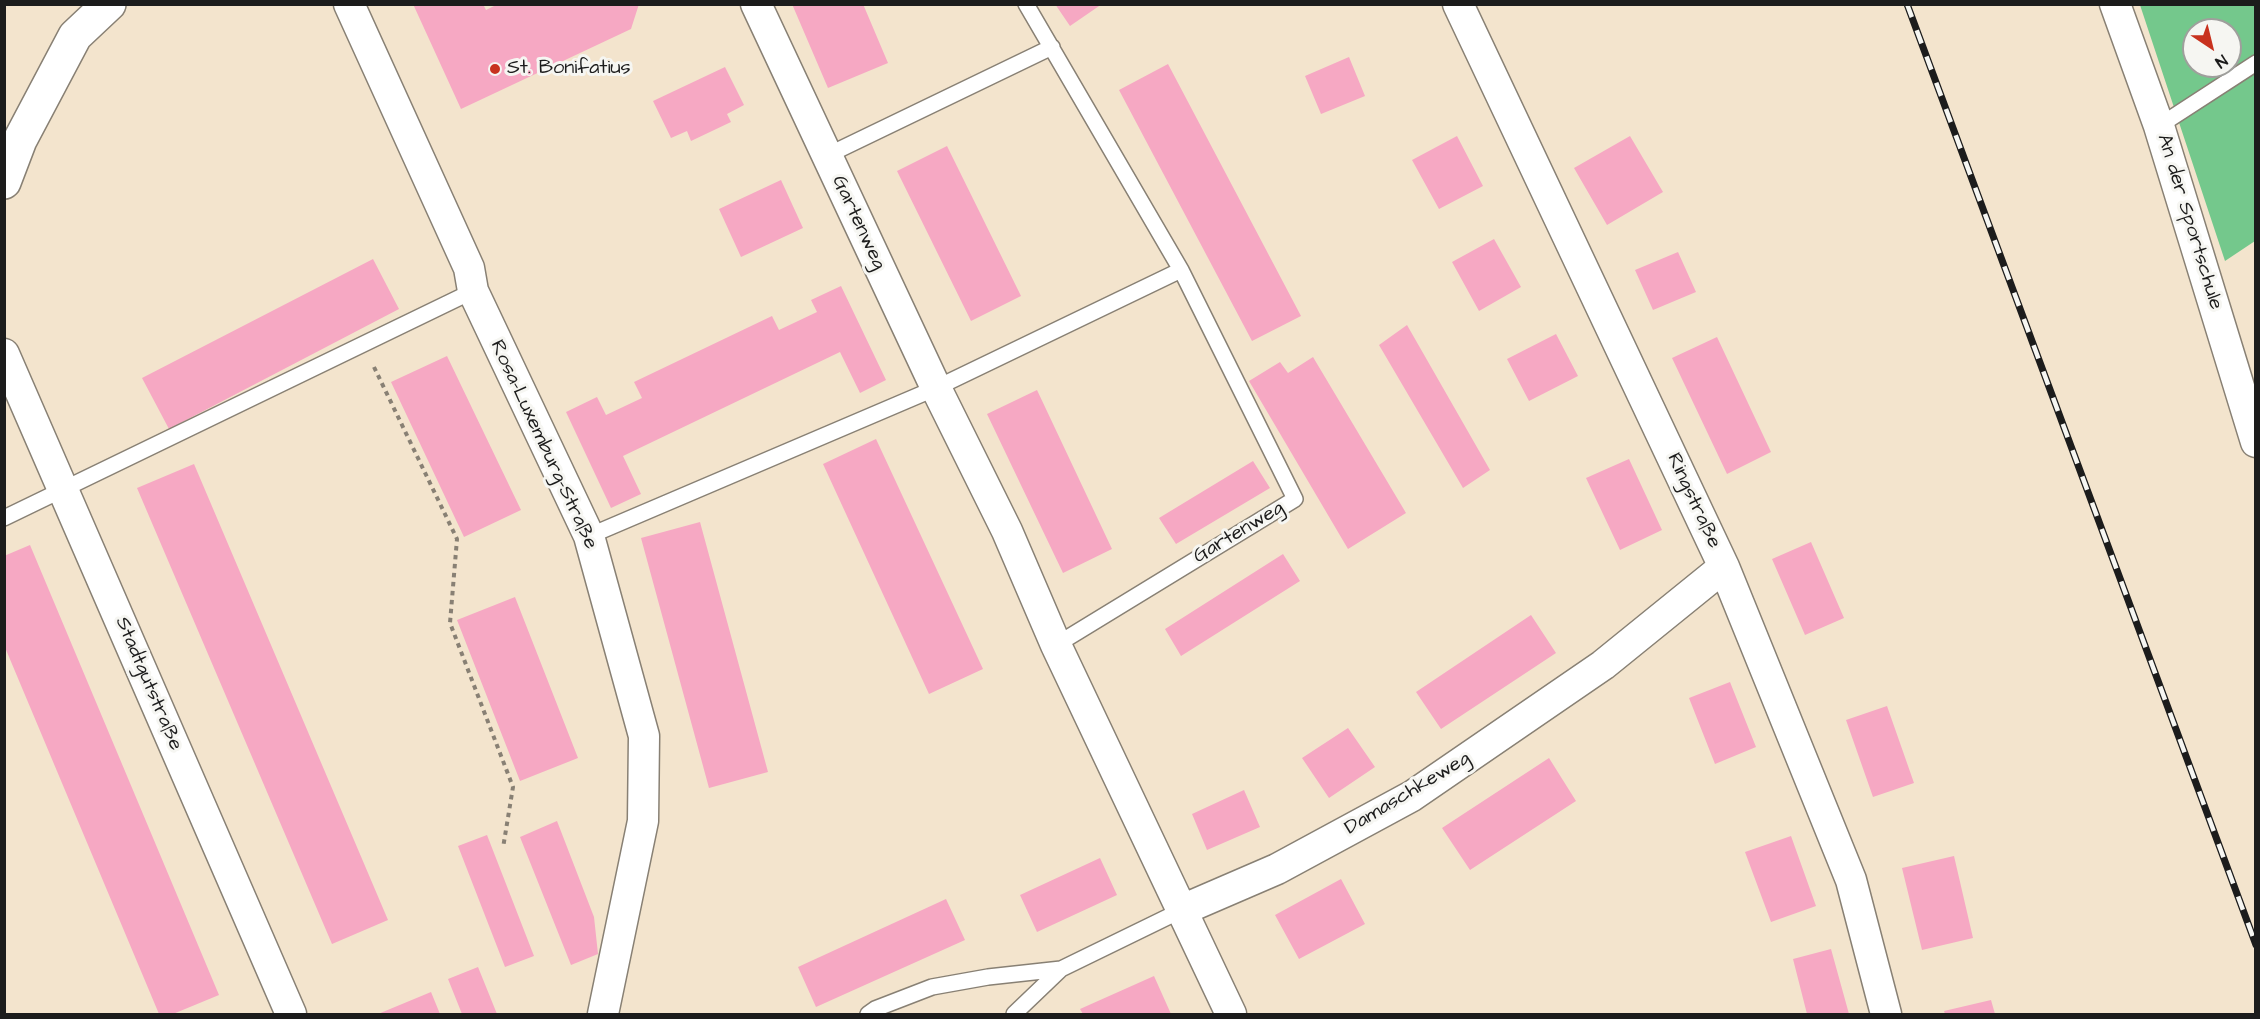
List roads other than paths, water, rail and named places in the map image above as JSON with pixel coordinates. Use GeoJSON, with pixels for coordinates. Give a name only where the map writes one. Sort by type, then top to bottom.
{"type":"FeatureCollection","features":[{"type":"Feature","properties":{"kind":"street"},"geometry":{"type":"LineString","coordinates":[[4,182],[12,133],[75,36],[110,4]]}},
{"type":"Feature","properties":{"kind":"street","name":"Rosa-Luxemburg-Straße"},"geometry":{"type":"LineString","coordinates":[[349,4],[469,268],[473,291],[589,536],[644,736],[643,821],[604,1014]]}},
{"type":"Feature","properties":{"kind":"street","name":"Gartenweg"},"geometry":{"type":"LineString","coordinates":[[756,4],[936,388],[1007,531],[1056,645],[1230,1014]]}},
{"type":"Feature","properties":{"kind":"street","name":"Ringstraße"},"geometry":{"type":"LineString","coordinates":[[1458,4],[1724,567],[1851,880],[1886,1014]]}},
{"type":"Feature","properties":{"kind":"street","name":"An der Sportschule"},"geometry":{"type":"LineString","coordinates":[[2115,4],[2159,126],[2256,442]]}},
{"type":"Feature","properties":{"kind":"street","name":"Stadtgutstraße"},"geometry":{"type":"LineString","coordinates":[[4,354],[291,1014]]}},
{"type":"Feature","properties":{"kind":"street","name":"Damaschkeweg"},"geometry":{"type":"LineString","coordinates":[[1182,910],[1277,869],[1412,796],[1603,665],[1724,567]]}},
{"type":"Feature","properties":{"kind":"lane","name":"Gartenweg"},"geometry":{"type":"LineString","coordinates":[[1026,4],[1181,270],[1295,499],[1056,645]]}},
{"type":"Feature","properties":{"kind":"lane","name":"Gartenweg"},"geometry":{"type":"LineString","coordinates":[[826,156],[1052,47]]}},
{"type":"Feature","properties":{"kind":"lane"},"geometry":{"type":"LineString","coordinates":[[2159,126],[2256,63]]}},
{"type":"Feature","properties":{"kind":"lane"},"geometry":{"type":"LineString","coordinates":[[589,536],[936,388],[1181,270]]}},
{"type":"Feature","properties":{"kind":"lane"},"geometry":{"type":"LineString","coordinates":[[4,518],[473,291]]}},
{"type":"Feature","properties":{"kind":"lane","name":"Damaschkeweg"},"geometry":{"type":"LineString","coordinates":[[1014,1014],[1061,969],[1182,910]]}},
{"type":"Feature","properties":{"kind":"lane","name":"Damaschkeweg"},"geometry":{"type":"LineString","coordinates":[[868,1014],[875,1009],[932,987],[988,977],[1061,969]]}},
{"type":"Feature","properties":{"kind":"railway"},"geometry":{"type":"LineString","coordinates":[[1907,4],[2256,945]]}},
{"type":"Feature","properties":{"kind":"place","name":"St. Bonifatius"},"geometry":{"type":"Point","coordinates":[495,69]}}]}
